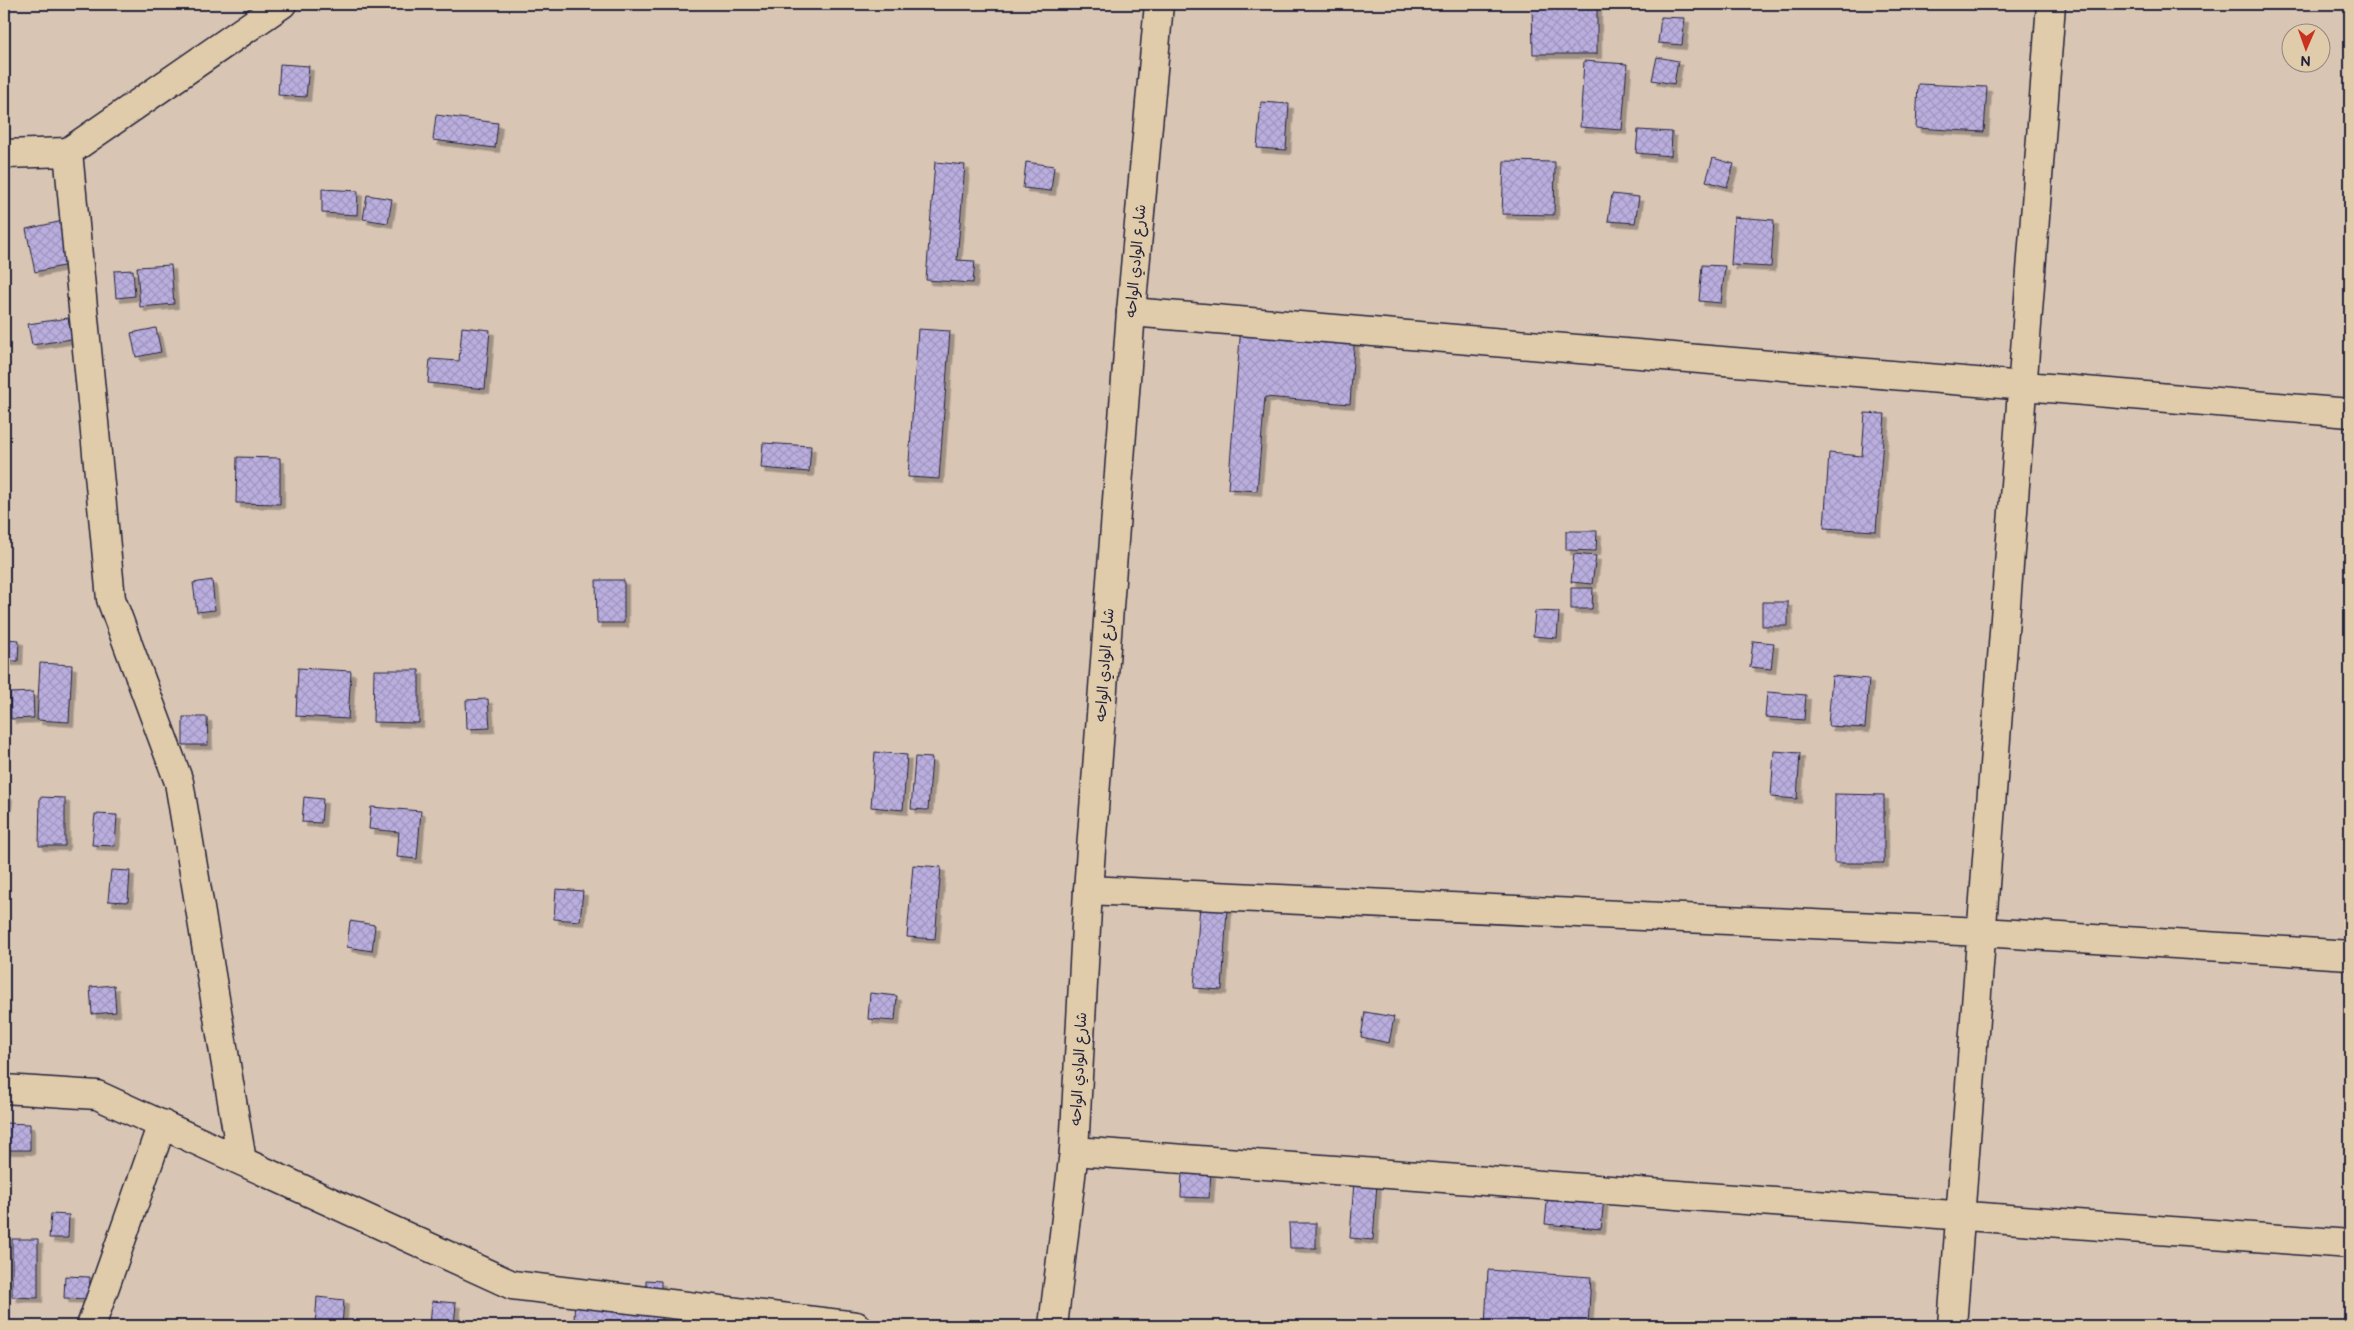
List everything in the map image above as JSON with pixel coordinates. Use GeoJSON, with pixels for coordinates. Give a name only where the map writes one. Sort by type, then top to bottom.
{"type":"FeatureCollection","features":[{"type":"Feature","properties":{"kind":"street"},"geometry":{"type":"LineString","coordinates":[[4,154],[68,152],[282,4]]}},
{"type":"Feature","properties":{"kind":"street","name":"شارع الوادي الواحه"},"geometry":{"type":"LineString","coordinates":[[1054,1326],[1074,1151],[1088,890],[1131,312],[1159,4]]}},
{"type":"Feature","properties":{"kind":"street"},"geometry":{"type":"LineString","coordinates":[[1952,1326],[2052,4]]}},
{"type":"Feature","properties":{"kind":"street"},"geometry":{"type":"LineString","coordinates":[[68,152],[111,599],[179,782],[242,1161]]}},
{"type":"Feature","properties":{"kind":"street"},"geometry":{"type":"LineString","coordinates":[[1131,312],[2350,414]]}},
{"type":"Feature","properties":{"kind":"street"},"geometry":{"type":"LineString","coordinates":[[1088,890],[1982,932],[2350,955]]}},
{"type":"Feature","properties":{"kind":"street"},"geometry":{"type":"LineString","coordinates":[[4,1089],[97,1095],[512,1285],[856,1326]]}},
{"type":"Feature","properties":{"kind":"street"},"geometry":{"type":"LineString","coordinates":[[91,1326],[162,1124]]}},
{"type":"Feature","properties":{"kind":"street"},"geometry":{"type":"LineString","coordinates":[[1074,1151],[1960,1214],[2350,1244]]}},
{"type":"Feature","properties":{"kind":"building"},"geometry":{"type":"Polygon","coordinates":[[[1532,4],[1597,4],[1597,54],[1533,54],[1532,4]]]}},
{"type":"Feature","properties":{"kind":"building"},"geometry":{"type":"Polygon","coordinates":[[[1661,17],[1685,18],[1682,45],[1658,43],[1661,17]]]}},
{"type":"Feature","properties":{"kind":"building"},"geometry":{"type":"Polygon","coordinates":[[[1657,57],[1678,61],[1674,84],[1652,80],[1657,57]]]}},
{"type":"Feature","properties":{"kind":"building"},"geometry":{"type":"Polygon","coordinates":[[[1584,61],[1627,64],[1622,130],[1580,127],[1584,61]]]}},
{"type":"Feature","properties":{"kind":"building"},"geometry":{"type":"Polygon","coordinates":[[[280,64],[309,66],[306,97],[278,95],[280,64]]]}},
{"type":"Feature","properties":{"kind":"building"},"geometry":{"type":"Polygon","coordinates":[[[1918,84],[1987,87],[1984,132],[1916,128],[1918,84]]]}},
{"type":"Feature","properties":{"kind":"building"},"geometry":{"type":"Polygon","coordinates":[[[1261,102],[1289,104],[1286,150],[1257,148],[1261,102]]]}},
{"type":"Feature","properties":{"kind":"building"},"geometry":{"type":"Polygon","coordinates":[[[436,115],[498,123],[495,148],[433,140],[436,115]]]}},
{"type":"Feature","properties":{"kind":"building"},"geometry":{"type":"Polygon","coordinates":[[[1638,130],[1672,132],[1671,156],[1636,153],[1638,130]]]}},
{"type":"Feature","properties":{"kind":"building"},"geometry":{"type":"Polygon","coordinates":[[[1713,158],[1734,164],[1727,187],[1706,181],[1713,158]]]}},
{"type":"Feature","properties":{"kind":"building"},"geometry":{"type":"Polygon","coordinates":[[[1504,161],[1555,162],[1554,215],[1502,214],[1504,161]]]}},
{"type":"Feature","properties":{"kind":"building"},"geometry":{"type":"Polygon","coordinates":[[[935,162],[965,165],[957,260],[975,261],[973,283],[926,280],[935,162]]]}},
{"type":"Feature","properties":{"kind":"building"},"geometry":{"type":"Polygon","coordinates":[[[1026,162],[1054,166],[1051,191],[1023,188],[1026,162]]]}},
{"type":"Feature","properties":{"kind":"building"},"geometry":{"type":"Polygon","coordinates":[[[322,189],[358,191],[357,215],[322,213],[322,189]]]}},
{"type":"Feature","properties":{"kind":"building"},"geometry":{"type":"Polygon","coordinates":[[[1612,194],[1639,197],[1635,223],[1608,221],[1612,194]]]}},
{"type":"Feature","properties":{"kind":"building"},"geometry":{"type":"Polygon","coordinates":[[[367,195],[392,199],[388,223],[363,219],[367,195]]]}},
{"type":"Feature","properties":{"kind":"building"},"geometry":{"type":"Polygon","coordinates":[[[1734,217],[1774,220],[1771,267],[1731,265],[1734,217]]]}},
{"type":"Feature","properties":{"kind":"building"},"geometry":{"type":"Polygon","coordinates":[[[63,221],[72,264],[35,272],[26,229],[63,221]]]}},
{"type":"Feature","properties":{"kind":"building"},"geometry":{"type":"Polygon","coordinates":[[[171,265],[174,304],[140,307],[137,267],[171,265]]]}},
{"type":"Feature","properties":{"kind":"building"},"geometry":{"type":"Polygon","coordinates":[[[1702,265],[1725,266],[1721,303],[1699,301],[1702,265]]]}},
{"type":"Feature","properties":{"kind":"building"},"geometry":{"type":"Polygon","coordinates":[[[133,270],[135,296],[116,298],[114,271],[133,270]]]}},
{"type":"Feature","properties":{"kind":"building"},"geometry":{"type":"Polygon","coordinates":[[[68,318],[72,339],[32,345],[28,324],[68,318]]]}},
{"type":"Feature","properties":{"kind":"building"},"geometry":{"type":"Polygon","coordinates":[[[1241,326],[1355,333],[1350,404],[1265,397],[1257,491],[1228,489],[1241,326]]]}},
{"type":"Feature","properties":{"kind":"building"},"geometry":{"type":"Polygon","coordinates":[[[462,327],[490,330],[485,389],[428,383],[430,359],[459,361],[462,327]]]}},
{"type":"Feature","properties":{"kind":"building"},"geometry":{"type":"Polygon","coordinates":[[[156,328],[161,352],[136,357],[131,333],[156,328]]]}},
{"type":"Feature","properties":{"kind":"building"},"geometry":{"type":"Polygon","coordinates":[[[918,329],[950,331],[939,479],[908,477],[918,329]]]}},
{"type":"Feature","properties":{"kind":"building"},"geometry":{"type":"Polygon","coordinates":[[[1865,413],[1885,414],[1876,531],[1824,528],[1829,453],[1862,456],[1865,413]]]}},
{"type":"Feature","properties":{"kind":"building"},"geometry":{"type":"Polygon","coordinates":[[[763,443],[811,446],[809,472],[761,468],[763,443]]]}},
{"type":"Feature","properties":{"kind":"building"},"geometry":{"type":"Polygon","coordinates":[[[237,457],[280,458],[280,504],[236,503],[237,457]]]}},
{"type":"Feature","properties":{"kind":"building"},"geometry":{"type":"Polygon","coordinates":[[[1566,531],[1597,531],[1596,551],[1566,550],[1566,531]]]}},
{"type":"Feature","properties":{"kind":"building"},"geometry":{"type":"Polygon","coordinates":[[[1574,554],[1596,556],[1592,584],[1571,582],[1574,554]]]}},
{"type":"Feature","properties":{"kind":"building"},"geometry":{"type":"Polygon","coordinates":[[[212,580],[215,610],[197,612],[193,583],[212,580]]]}},
{"type":"Feature","properties":{"kind":"building"},"geometry":{"type":"Polygon","coordinates":[[[596,580],[624,580],[624,623],[597,623],[596,580]]]}},
{"type":"Feature","properties":{"kind":"building"},"geometry":{"type":"Polygon","coordinates":[[[1571,588],[1593,588],[1592,609],[1571,609],[1571,588]]]}},
{"type":"Feature","properties":{"kind":"building"},"geometry":{"type":"Polygon","coordinates":[[[1762,602],[1788,602],[1788,626],[1762,626],[1762,602]]]}},
{"type":"Feature","properties":{"kind":"building"},"geometry":{"type":"Polygon","coordinates":[[[1535,611],[1559,612],[1557,638],[1533,636],[1535,611]]]}},
{"type":"Feature","properties":{"kind":"building"},"geometry":{"type":"Polygon","coordinates":[[[4,639],[19,640],[18,661],[4,661],[4,639]]]}},
{"type":"Feature","properties":{"kind":"building"},"geometry":{"type":"Polygon","coordinates":[[[1753,641],[1774,643],[1771,669],[1750,667],[1753,641]]]}},
{"type":"Feature","properties":{"kind":"building"},"geometry":{"type":"Polygon","coordinates":[[[40,663],[72,665],[69,722],[37,720],[40,663]]]}},
{"type":"Feature","properties":{"kind":"building"},"geometry":{"type":"Polygon","coordinates":[[[298,668],[351,671],[348,719],[296,716],[298,668]]]}},
{"type":"Feature","properties":{"kind":"building"},"geometry":{"type":"Polygon","coordinates":[[[374,670],[419,670],[419,723],[373,722],[374,670]]]}},
{"type":"Feature","properties":{"kind":"building"},"geometry":{"type":"Polygon","coordinates":[[[1832,676],[1869,679],[1865,728],[1828,726],[1832,676]]]}},
{"type":"Feature","properties":{"kind":"building"},"geometry":{"type":"Polygon","coordinates":[[[33,692],[34,718],[11,719],[10,693],[33,692]]]}},
{"type":"Feature","properties":{"kind":"building"},"geometry":{"type":"Polygon","coordinates":[[[1767,692],[1806,695],[1804,720],[1765,717],[1767,692]]]}},
{"type":"Feature","properties":{"kind":"building"},"geometry":{"type":"Polygon","coordinates":[[[488,699],[490,728],[467,729],[466,700],[488,699]]]}},
{"type":"Feature","properties":{"kind":"building"},"geometry":{"type":"Polygon","coordinates":[[[183,717],[207,717],[208,745],[183,745],[183,717]]]}},
{"type":"Feature","properties":{"kind":"building"},"geometry":{"type":"Polygon","coordinates":[[[1774,751],[1800,753],[1797,799],[1771,797],[1774,751]]]}},
{"type":"Feature","properties":{"kind":"building"},"geometry":{"type":"Polygon","coordinates":[[[875,752],[907,755],[903,810],[871,807],[875,752]]]}},
{"type":"Feature","properties":{"kind":"building"},"geometry":{"type":"Polygon","coordinates":[[[915,757],[932,758],[928,810],[911,809],[915,757]]]}},
{"type":"Feature","properties":{"kind":"building"},"geometry":{"type":"Polygon","coordinates":[[[1835,794],[1884,795],[1884,863],[1834,863],[1835,794]]]}},
{"type":"Feature","properties":{"kind":"building"},"geometry":{"type":"Polygon","coordinates":[[[4,795],[8,795],[5,821],[4,821],[4,795]]]}},
{"type":"Feature","properties":{"kind":"building"},"geometry":{"type":"Polygon","coordinates":[[[40,797],[65,798],[65,846],[39,846],[40,797]]]}},
{"type":"Feature","properties":{"kind":"building"},"geometry":{"type":"Polygon","coordinates":[[[304,797],[323,799],[321,823],[302,822],[304,797]]]}},
{"type":"Feature","properties":{"kind":"building"},"geometry":{"type":"Polygon","coordinates":[[[371,807],[421,811],[417,859],[397,857],[399,832],[369,829],[371,807]]]}},
{"type":"Feature","properties":{"kind":"building"},"geometry":{"type":"Polygon","coordinates":[[[95,814],[117,815],[115,846],[92,845],[95,814]]]}},
{"type":"Feature","properties":{"kind":"building"},"geometry":{"type":"Polygon","coordinates":[[[913,865],[941,867],[935,939],[907,937],[913,865]]]}},
{"type":"Feature","properties":{"kind":"building"},"geometry":{"type":"Polygon","coordinates":[[[111,870],[130,871],[128,902],[108,901],[111,870]]]}},
{"type":"Feature","properties":{"kind":"building"},"geometry":{"type":"Polygon","coordinates":[[[556,889],[583,891],[580,921],[554,919],[556,889]]]}},
{"type":"Feature","properties":{"kind":"building"},"geometry":{"type":"Polygon","coordinates":[[[1201,891],[1228,893],[1222,990],[1194,988],[1201,891]]]}},
{"type":"Feature","properties":{"kind":"building"},"geometry":{"type":"Polygon","coordinates":[[[350,921],[375,925],[372,951],[347,947],[350,921]]]}},
{"type":"Feature","properties":{"kind":"building"},"geometry":{"type":"Polygon","coordinates":[[[114,985],[116,1012],[92,1014],[90,987],[114,985]]]}},
{"type":"Feature","properties":{"kind":"building"},"geometry":{"type":"Polygon","coordinates":[[[870,993],[897,996],[895,1021],[868,1019],[870,993]]]}},
{"type":"Feature","properties":{"kind":"building"},"geometry":{"type":"Polygon","coordinates":[[[1365,1012],[1394,1017],[1389,1043],[1361,1037],[1365,1012]]]}},
{"type":"Feature","properties":{"kind":"building"},"geometry":{"type":"Polygon","coordinates":[[[4,1123],[30,1124],[30,1150],[4,1150],[4,1123]]]}},
{"type":"Feature","properties":{"kind":"building"},"geometry":{"type":"Polygon","coordinates":[[[1182,1171],[1211,1173],[1209,1198],[1181,1197],[1182,1171]]]}},
{"type":"Feature","properties":{"kind":"building"},"geometry":{"type":"Polygon","coordinates":[[[1354,1181],[1377,1183],[1373,1240],[1350,1238],[1354,1181]]]}},
{"type":"Feature","properties":{"kind":"building"},"geometry":{"type":"Polygon","coordinates":[[[1548,1193],[1604,1197],[1601,1229],[1545,1224],[1548,1193]]]}},
{"type":"Feature","properties":{"kind":"building"},"geometry":{"type":"Polygon","coordinates":[[[51,1214],[69,1215],[68,1238],[49,1238],[51,1214]]]}},
{"type":"Feature","properties":{"kind":"building"},"geometry":{"type":"Polygon","coordinates":[[[1289,1223],[1316,1223],[1316,1248],[1290,1248],[1289,1223]]]}},
{"type":"Feature","properties":{"kind":"building"},"geometry":{"type":"Polygon","coordinates":[[[12,1239],[38,1239],[38,1298],[12,1297],[12,1239]]]}},
{"type":"Feature","properties":{"kind":"building"},"geometry":{"type":"Polygon","coordinates":[[[1488,1270],[1591,1277],[1588,1326],[1485,1326],[1488,1270]]]}},
{"type":"Feature","properties":{"kind":"building"},"geometry":{"type":"Polygon","coordinates":[[[65,1276],[90,1277],[89,1299],[64,1298],[65,1276]]]}},
{"type":"Feature","properties":{"kind":"building"},"geometry":{"type":"Polygon","coordinates":[[[646,1280],[661,1281],[661,1326],[574,1326],[575,1284],[602,1285],[602,1310],[646,1311],[646,1280]]]}},
{"type":"Feature","properties":{"kind":"building"},"geometry":{"type":"Polygon","coordinates":[[[317,1297],[344,1300],[342,1326],[315,1325],[317,1297]]]}},
{"type":"Feature","properties":{"kind":"building"},"geometry":{"type":"Polygon","coordinates":[[[432,1301],[456,1303],[454,1326],[430,1326],[432,1301]]]}}]}
